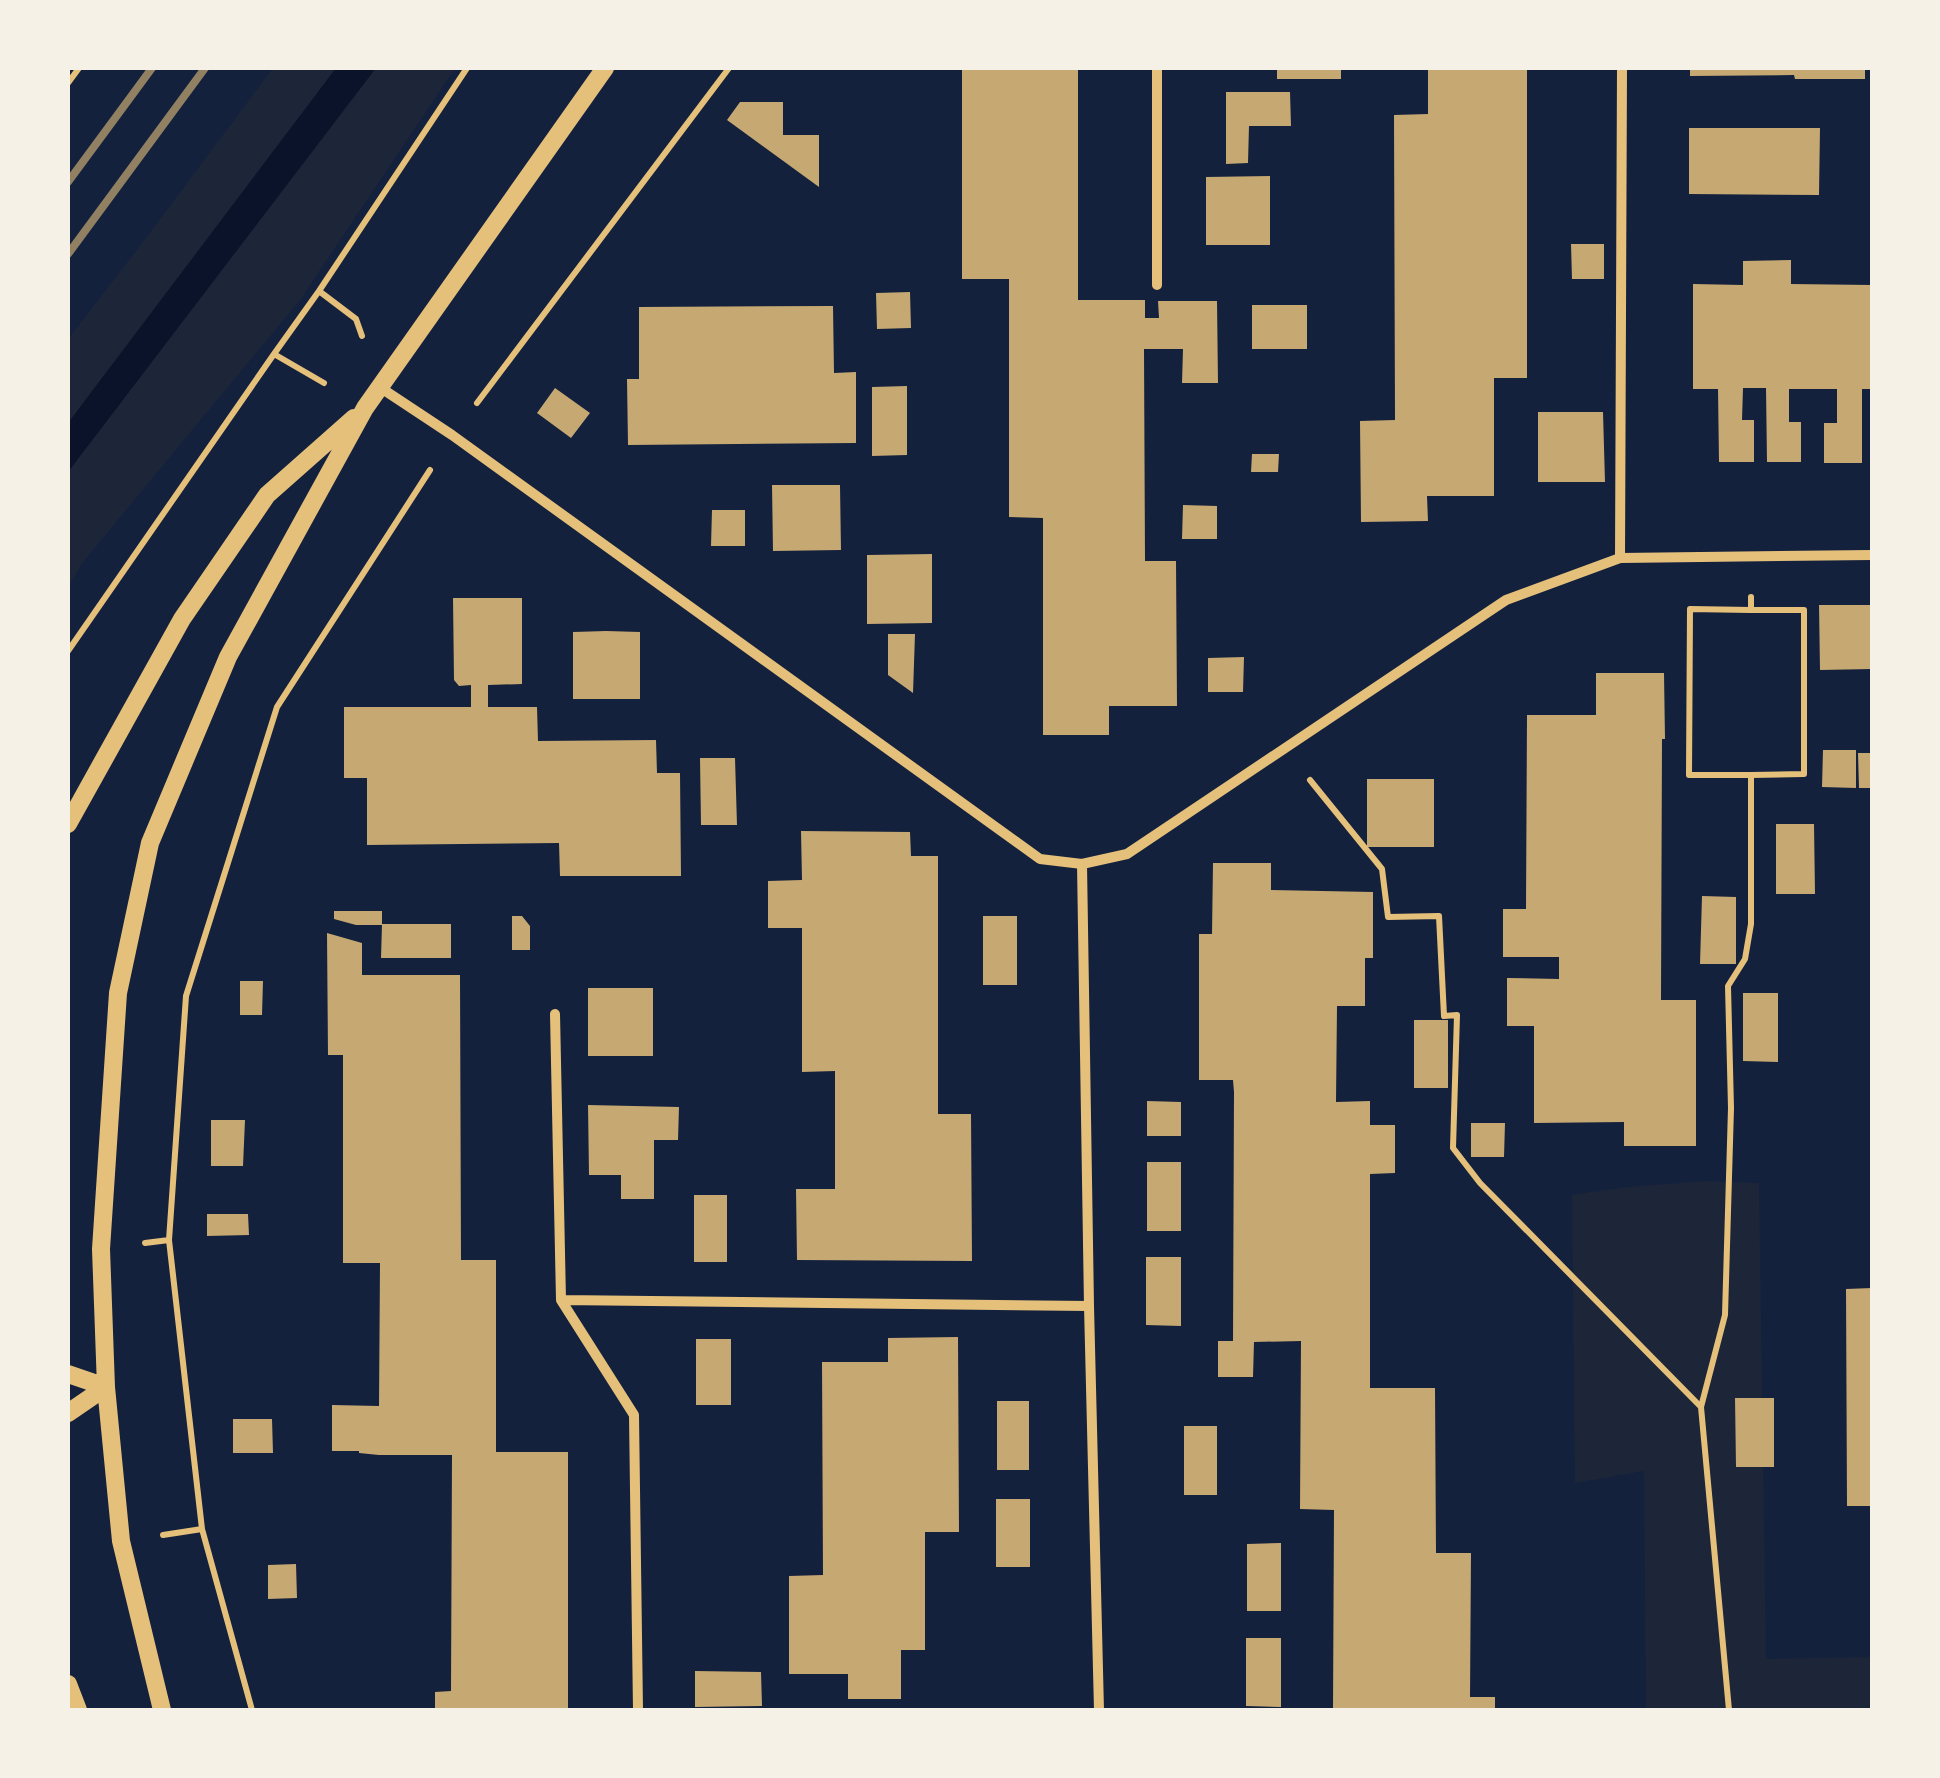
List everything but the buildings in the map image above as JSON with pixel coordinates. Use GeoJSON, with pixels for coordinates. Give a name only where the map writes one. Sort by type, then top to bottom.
{"type":"FeatureCollection","features":[{"type":"Feature","properties":{"kind":"street"},"geometry":{"type":"LineString","coordinates":[[162,1710],[121,1541],[106,1387],[101,1249],[118,993],[150,843],[228,657],[366,408],[604,68]]}},
{"type":"Feature","properties":{"kind":"street"},"geometry":{"type":"LineString","coordinates":[[1157,68],[1157,285]]}},
{"type":"Feature","properties":{"kind":"street"},"geometry":{"type":"LineString","coordinates":[[1620,558],[1622,68]]}},
{"type":"Feature","properties":{"kind":"street"},"geometry":{"type":"LineString","coordinates":[[381,388],[1040,858],[1082,864],[1127,854],[1506,600],[1620,558],[1872,555]]}},
{"type":"Feature","properties":{"kind":"street"},"geometry":{"type":"LineString","coordinates":[[68,824],[182,618],[267,495],[366,408]]}},
{"type":"Feature","properties":{"kind":"street"},"geometry":{"type":"LineString","coordinates":[[1082,864],[1099,1710]]}},
{"type":"Feature","properties":{"kind":"street"},"geometry":{"type":"LineString","coordinates":[[556,1014],[561,1300],[634,1415],[638,1710]]}},
{"type":"Feature","properties":{"kind":"street"},"geometry":{"type":"LineString","coordinates":[[561,1300],[1089,1306]]}},
{"type":"Feature","properties":{"kind":"street"},"geometry":{"type":"LineString","coordinates":[[68,1374],[106,1387]]}},
{"type":"Feature","properties":{"kind":"street"},"geometry":{"type":"LineString","coordinates":[[68,1413],[106,1387]]}},
{"type":"Feature","properties":{"kind":"street"},"geometry":{"type":"LineString","coordinates":[[68,1684],[78,1710]]}},
{"type":"Feature","properties":{"kind":"path"},"geometry":{"type":"LineString","coordinates":[[68,83],[79,68]]}},
{"type":"Feature","properties":{"kind":"path"},"geometry":{"type":"LineString","coordinates":[[68,651],[320,291],[467,68]]}},
{"type":"Feature","properties":{"kind":"path"},"geometry":{"type":"LineString","coordinates":[[252,1710],[202,1530],[169,1240],[186,996],[277,706],[452,435],[729,68]]}},
{"type":"Feature","properties":{"kind":"path"},"geometry":{"type":"LineString","coordinates":[[1751,610],[1753,556]]}},
{"type":"Feature","properties":{"kind":"path"},"geometry":{"type":"LineString","coordinates":[[1690,609],[1751,610],[1804,610],[1804,774],[1689,775],[1690,609]]}},
{"type":"Feature","properties":{"kind":"path"},"geometry":{"type":"LineString","coordinates":[[1285,749],[1382,869],[1388,917],[1439,916],[1444,1016],[1457,1015],[1453,1148],[1480,1184],[1701,1407]]}},
{"type":"Feature","properties":{"kind":"path"},"geometry":{"type":"LineString","coordinates":[[1730,1710],[1701,1407],[1725,1315],[1731,1108],[1728,986],[1745,958],[1751,924],[1752,775]]}},
{"type":"Feature","properties":{"kind":"shaded area"},"geometry":{"type":"Polygon","coordinates":[[[273,68],[455,68],[300,300],[83,562],[68,587],[68,339],[273,68]]]}},
{"type":"Feature","properties":{"kind":"shaded area"},"geometry":{"type":"Polygon","coordinates":[[[336,68],[376,68],[68,472],[68,423],[336,68]]]}},
{"type":"Feature","properties":{"kind":"shaded area"},"geometry":{"type":"Polygon","coordinates":[[[1707,1181],[1759,1183],[1766,1659],[1872,1657],[1872,1710],[1646,1710],[1644,1471],[1575,1483],[1572,1195],[1707,1181]]]}},
{"type":"Feature","properties":{"kind":"railway"},"geometry":{"type":"LineString","coordinates":[[68,182],[152,68]]}},
{"type":"Feature","properties":{"kind":"railway"},"geometry":{"type":"LineString","coordinates":[[68,254],[205,68]]}}]}
